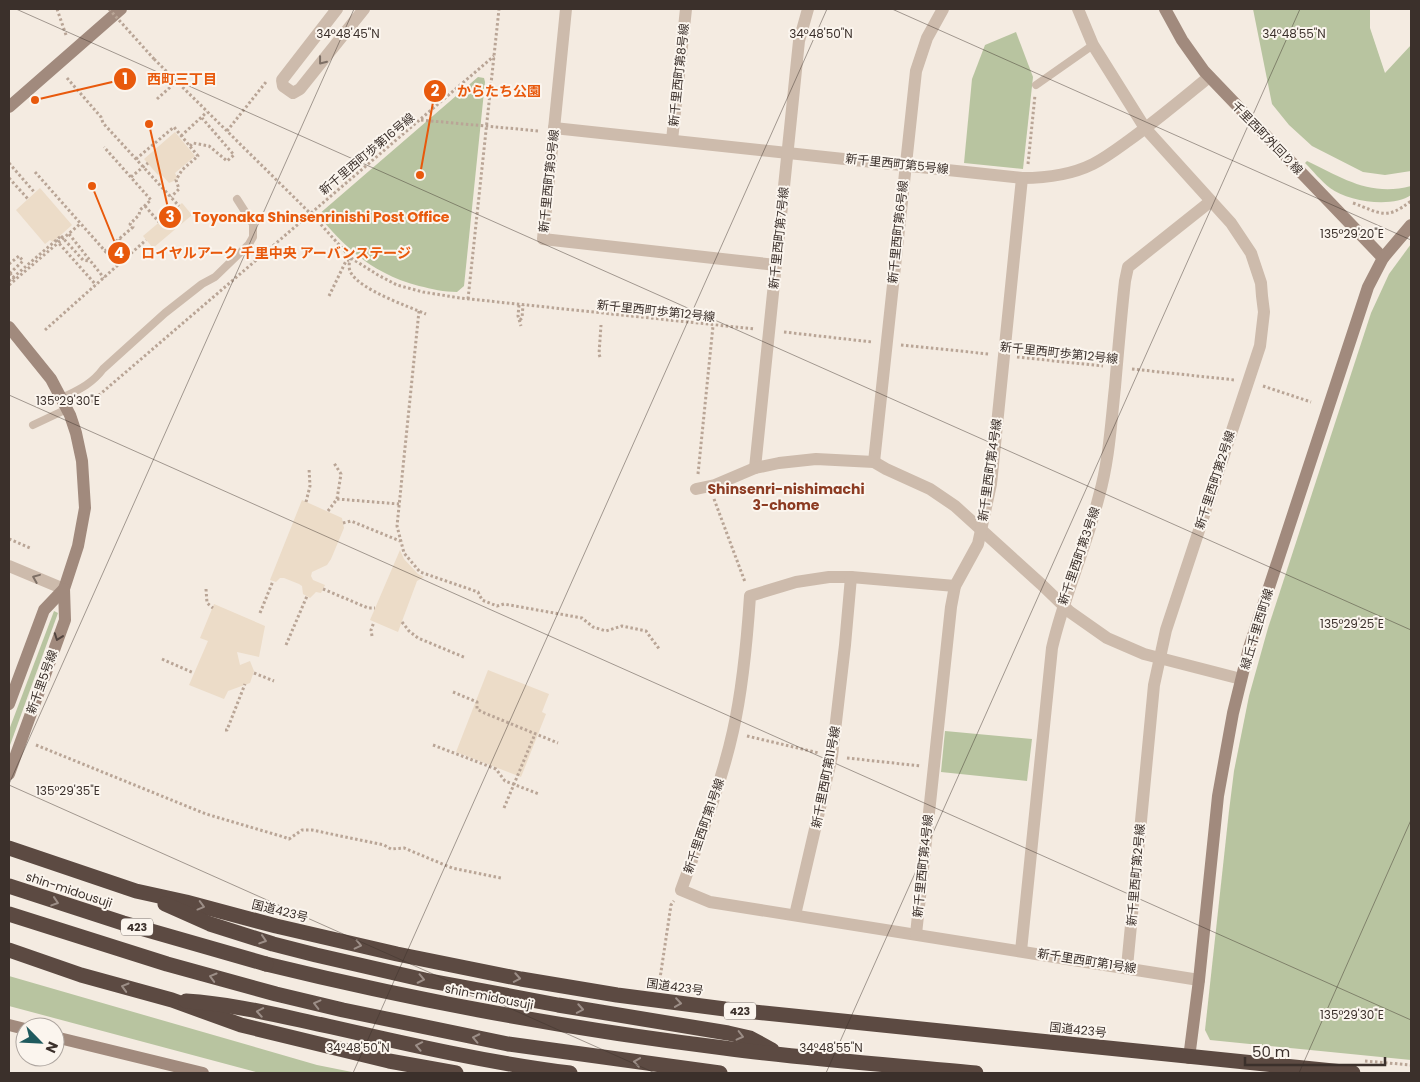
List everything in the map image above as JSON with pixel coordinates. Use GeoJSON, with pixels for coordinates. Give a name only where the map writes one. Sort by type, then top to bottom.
{"type":"FeatureCollection","features":[{"type":"Feature","properties":{"kind":"highway","name":"国道423号"},"geometry":{"type":"LineString","coordinates":[[9,848],[136,891],[397,954],[521,979],[617,995],[725,1009],[1189,1058],[1353,1073]]}},
{"type":"Feature","properties":{"kind":"highway","name":"shin-midousuji"},"geometry":{"type":"LineString","coordinates":[[9,886],[123,923],[266,964],[352,985],[507,1016],[643,1038],[780,1054],[976,1073]]}},
{"type":"Feature","properties":{"kind":"highway"},"geometry":{"type":"LineString","coordinates":[[136,891],[210,924],[286,947],[425,980],[558,1005],[728,1033],[750,1038],[780,1054]]}},
{"type":"Feature","properties":{"kind":"highway","name":"423"},"geometry":{"type":"LineString","coordinates":[[9,914],[113,948],[260,990],[343,1010],[508,1044],[720,1073]]}},
{"type":"Feature","properties":{"kind":"highway"},"geometry":{"type":"LineString","coordinates":[[9,950],[81,974],[172,1000],[241,1025],[389,1060],[456,1073]]}},
{"type":"Feature","properties":{"kind":"highway"},"geometry":{"type":"LineString","coordinates":[[172,1000],[213,1002],[409,1044],[570,1073]]}},
{"type":"Feature","properties":{"kind":"street"},"geometry":{"type":"LineString","coordinates":[[9,107],[121,9]]}},
{"type":"Feature","properties":{"kind":"street"},"geometry":{"type":"LineString","coordinates":[[337,9],[282,80],[283,86],[293,93],[300,89],[364,9]]}},
{"type":"Feature","properties":{"kind":"street","name":"新千里西町第9号線"},"geometry":{"type":"LineString","coordinates":[[566,9],[543,239],[776,265]]}},
{"type":"Feature","properties":{"kind":"street","name":"新千里西町第8号線"},"geometry":{"type":"LineString","coordinates":[[672,140],[686,9]]}},
{"type":"Feature","properties":{"kind":"street","name":"新千里西町第7号線"},"geometry":{"type":"LineString","coordinates":[[755,468],[799,41],[808,9]]}},
{"type":"Feature","properties":{"kind":"street","name":"新千里西町第6号線"},"geometry":{"type":"LineString","coordinates":[[874,462],[905,165],[918,61],[933,25],[943,9]]}},
{"type":"Feature","properties":{"kind":"street","name":"新千里西町第2号線"},"geometry":{"type":"LineString","coordinates":[[1078,9],[1093,45],[1145,128],[1211,200],[1246,243],[1261,283],[1264,312],[1260,346],[1166,630],[1154,685],[1127,967]]}},
{"type":"Feature","properties":{"kind":"street","name":"千里西町外回り線"},"geometry":{"type":"LineString","coordinates":[[1165,9],[1191,54],[1209,77],[1383,258]]}},
{"type":"Feature","properties":{"kind":"street","name":"新千里西町第5号線"},"geometry":{"type":"LineString","coordinates":[[554,128],[1022,178],[1056,176],[1092,165],[1145,128],[1209,77]]}},
{"type":"Feature","properties":{"kind":"street","name":"新千里西町第4号線"},"geometry":{"type":"LineString","coordinates":[[916,934],[951,607],[955,586],[978,544],[991,484],[1022,178]]}},
{"type":"Feature","properties":{"kind":"street","name":"新千里西町第3号線"},"geometry":{"type":"LineString","coordinates":[[1021,951],[1052,648],[1063,606],[1100,496],[1111,427],[1125,281],[1128,267],[1211,200]]}},
{"type":"Feature","properties":{"kind":"street","name":"緑丘千里西町線"},"geometry":{"type":"LineString","coordinates":[[1189,1058],[1218,796],[1233,713],[1249,648],[1368,287],[1383,258],[1411,226]]}},
{"type":"Feature","properties":{"kind":"street","name":"新千里5号線"},"geometry":{"type":"LineString","coordinates":[[9,327],[41,365],[65,403],[76,433],[82,461],[85,508],[80,538],[64,589],[65,620],[9,774]]}},
{"type":"Feature","properties":{"kind":"street"},"geometry":{"type":"LineString","coordinates":[[696,489],[715,485],[755,468],[780,463],[816,459],[874,462],[930,489],[956,506],[1063,606],[1078,619],[1107,638],[1144,654],[1241,679]]}},
{"type":"Feature","properties":{"kind":"street"},"geometry":{"type":"LineString","coordinates":[[9,566],[64,589]]}},
{"type":"Feature","properties":{"kind":"street","name":"新千里西町第1号線"},"geometry":{"type":"LineString","coordinates":[[955,586],[851,577],[829,577],[796,582],[750,596],[744,665],[733,733],[682,890],[710,902],[1199,980]]}},
{"type":"Feature","properties":{"kind":"street","name":"新千里西町第11号線"},"geometry":{"type":"LineString","coordinates":[[796,915],[832,756],[851,577]]}},
{"type":"Feature","properties":{"kind":"street","name":"新千里5号線"},"geometry":{"type":"LineString","coordinates":[[9,704],[44,610],[64,589]]}},
{"type":"Feature","properties":{"kind":"street"},"geometry":{"type":"LineString","coordinates":[[65,1039],[204,1073]]}},
{"type":"Feature","properties":{"kind":"lane"},"geometry":{"type":"LineString","coordinates":[[1036,85],[1093,45]]}},
{"type":"Feature","properties":{"kind":"lane"},"geometry":{"type":"LineString","coordinates":[[33,425],[96,379],[103,369],[165,313],[214,277],[245,249],[253,237],[253,224],[237,199]]}},
{"type":"Feature","properties":{"kind":"path"},"geometry":{"type":"LineString","coordinates":[[57,9],[66,35]]}},
{"type":"Feature","properties":{"kind":"path","name":"新千里西町歩第12号線"},"geometry":{"type":"LineString","coordinates":[[109,9],[154,60],[311,214],[350,259],[397,285],[424,292],[521,305],[1248,381],[1311,402]]}},
{"type":"Feature","properties":{"kind":"path"},"geometry":{"type":"LineString","coordinates":[[468,299],[499,9]]}},
{"type":"Feature","properties":{"kind":"path","name":"新千里西町歩第16号線"},"geometry":{"type":"LineString","coordinates":[[91,402],[494,56]]}},
{"type":"Feature","properties":{"kind":"path"},"geometry":{"type":"LineString","coordinates":[[67,78],[101,117],[103,123],[179,206]]}},
{"type":"Feature","properties":{"kind":"path"},"geometry":{"type":"LineString","coordinates":[[157,99],[176,82]]}},
{"type":"Feature","properties":{"kind":"path"},"geometry":{"type":"LineString","coordinates":[[227,131],[266,82]]}},
{"type":"Feature","properties":{"kind":"path"},"geometry":{"type":"LineString","coordinates":[[1022,178],[1027,168],[1036,85]]}},
{"type":"Feature","properties":{"kind":"path"},"geometry":{"type":"LineString","coordinates":[[181,136],[208,112]]}},
{"type":"Feature","properties":{"kind":"path"},"geometry":{"type":"LineString","coordinates":[[190,146],[193,143],[209,146],[227,161],[234,155],[202,118]]}},
{"type":"Feature","properties":{"kind":"path"},"geometry":{"type":"LineString","coordinates":[[421,120],[544,132],[554,128]]}},
{"type":"Feature","properties":{"kind":"path"},"geometry":{"type":"LineString","coordinates":[[136,159],[174,127],[198,156],[182,170],[176,180],[179,189],[171,197]]}},
{"type":"Feature","properties":{"kind":"path"},"geometry":{"type":"LineString","coordinates":[[104,147],[151,200],[140,210],[139,215],[130,224],[133,227],[105,251]]}},
{"type":"Feature","properties":{"kind":"path"},"geometry":{"type":"LineString","coordinates":[[9,162],[35,193]]}},
{"type":"Feature","properties":{"kind":"path"},"geometry":{"type":"LineString","coordinates":[[131,177],[148,163]]}},
{"type":"Feature","properties":{"kind":"path"},"geometry":{"type":"LineString","coordinates":[[35,172],[118,265]]}},
{"type":"Feature","properties":{"kind":"path"},"geometry":{"type":"LineString","coordinates":[[9,178],[28,199]]}},
{"type":"Feature","properties":{"kind":"path"},"geometry":{"type":"LineString","coordinates":[[1350,202],[1381,214],[1387,214],[1397,212],[1411,201]]}},
{"type":"Feature","properties":{"kind":"path"},"geometry":{"type":"LineString","coordinates":[[145,206],[159,222]]}},
{"type":"Feature","properties":{"kind":"path"},"geometry":{"type":"LineString","coordinates":[[9,285],[80,224]]}},
{"type":"Feature","properties":{"kind":"path"},"geometry":{"type":"LineString","coordinates":[[69,234],[104,278]]}},
{"type":"Feature","properties":{"kind":"path"},"geometry":{"type":"LineString","coordinates":[[9,281],[61,236],[83,260],[89,261]]}},
{"type":"Feature","properties":{"kind":"path"},"geometry":{"type":"LineString","coordinates":[[119,239],[131,253]]}},
{"type":"Feature","properties":{"kind":"path"},"geometry":{"type":"LineString","coordinates":[[56,240],[96,285]]}},
{"type":"Feature","properties":{"kind":"path"},"geometry":{"type":"LineString","coordinates":[[45,330],[146,240]]}},
{"type":"Feature","properties":{"kind":"path"},"geometry":{"type":"LineString","coordinates":[[9,264],[19,256],[23,260],[10,273],[15,280]]}},
{"type":"Feature","properties":{"kind":"path"},"geometry":{"type":"LineString","coordinates":[[329,296],[346,261],[350,259]]}},
{"type":"Feature","properties":{"kind":"path"},"geometry":{"type":"LineString","coordinates":[[350,259],[351,273],[367,287],[426,314]]}},
{"type":"Feature","properties":{"kind":"path"},"geometry":{"type":"LineString","coordinates":[[520,326],[518,316],[521,305]]}},
{"type":"Feature","properties":{"kind":"path"},"geometry":{"type":"LineString","coordinates":[[418,311],[397,526],[407,557],[420,572],[478,592],[482,600],[497,606],[504,604],[582,618],[593,627],[606,631],[622,626],[646,631],[660,650]]}},
{"type":"Feature","properties":{"kind":"path"},"geometry":{"type":"LineString","coordinates":[[600,357],[601,325]]}},
{"type":"Feature","properties":{"kind":"path"},"geometry":{"type":"LineString","coordinates":[[696,489],[713,326]]}},
{"type":"Feature","properties":{"kind":"path"},"geometry":{"type":"LineString","coordinates":[[328,511],[337,499],[341,474],[334,463]]}},
{"type":"Feature","properties":{"kind":"path"},"geometry":{"type":"LineString","coordinates":[[306,502],[310,486],[309,468]]}},
{"type":"Feature","properties":{"kind":"path"},"geometry":{"type":"LineString","coordinates":[[337,499],[399,504]]}},
{"type":"Feature","properties":{"kind":"path"},"geometry":{"type":"LineString","coordinates":[[717,508],[746,586]]}},
{"type":"Feature","properties":{"kind":"path"},"geometry":{"type":"LineString","coordinates":[[343,523],[351,521],[401,542]]}},
{"type":"Feature","properties":{"kind":"path"},"geometry":{"type":"LineString","coordinates":[[9,539],[30,548]]}},
{"type":"Feature","properties":{"kind":"path"},"geometry":{"type":"LineString","coordinates":[[260,613],[273,581]]}},
{"type":"Feature","properties":{"kind":"path"},"geometry":{"type":"LineString","coordinates":[[206,589],[207,603],[213,608]]}},
{"type":"Feature","properties":{"kind":"path"},"geometry":{"type":"LineString","coordinates":[[323,589],[368,608],[375,608]]}},
{"type":"Feature","properties":{"kind":"path"},"geometry":{"type":"LineString","coordinates":[[286,645],[307,596]]}},
{"type":"Feature","properties":{"kind":"path"},"geometry":{"type":"LineString","coordinates":[[372,636],[371,630],[374,622]]}},
{"type":"Feature","properties":{"kind":"path"},"geometry":{"type":"LineString","coordinates":[[402,622],[418,638],[466,658]]}},
{"type":"Feature","properties":{"kind":"path"},"geometry":{"type":"LineString","coordinates":[[162,660],[194,673]]}},
{"type":"Feature","properties":{"kind":"path"},"geometry":{"type":"LineString","coordinates":[[254,673],[274,681]]}},
{"type":"Feature","properties":{"kind":"path"},"geometry":{"type":"LineString","coordinates":[[225,730],[227,730],[245,684]]}},
{"type":"Feature","properties":{"kind":"path"},"geometry":{"type":"LineString","coordinates":[[454,692],[477,702],[477,709],[558,743]]}},
{"type":"Feature","properties":{"kind":"path"},"geometry":{"type":"LineString","coordinates":[[733,733],[832,756],[934,767]]}},
{"type":"Feature","properties":{"kind":"path"},"geometry":{"type":"LineString","coordinates":[[504,808],[535,734]]}},
{"type":"Feature","properties":{"kind":"path"},"geometry":{"type":"LineString","coordinates":[[36,744],[206,814],[284,838],[289,839],[302,830],[312,830],[384,845],[391,849],[404,848],[452,868],[501,878]]}},
{"type":"Feature","properties":{"kind":"path"},"geometry":{"type":"LineString","coordinates":[[434,745],[496,769],[503,779],[539,794]]}},
{"type":"Feature","properties":{"kind":"path"},"geometry":{"type":"LineString","coordinates":[[659,980],[671,906]]}},
{"type":"Feature","properties":{"kind":"green space"},"geometry":{"type":"Polygon","coordinates":[[[1253,9],[1370,9],[1370,28],[1385,73],[1411,45],[1411,171],[1385,175],[1363,172],[1312,146],[1289,125],[1272,104],[1253,9]]]}},
{"type":"Feature","properties":{"kind":"green space"},"geometry":{"type":"Polygon","coordinates":[[[1016,32],[1033,77],[1023,169],[964,163],[972,79],[985,45],[1016,32]]]}},
{"type":"Feature","properties":{"kind":"green space"},"geometry":{"type":"Polygon","coordinates":[[[478,77],[484,78],[485,82],[464,286],[457,292],[438,290],[419,286],[388,275],[351,250],[318,215],[478,77]]]}},
{"type":"Feature","properties":{"kind":"green space"},"geometry":{"type":"Polygon","coordinates":[[[1307,161],[1357,184],[1383,189],[1411,186],[1411,195],[1403,199],[1382,202],[1370,202],[1348,197],[1330,188],[1305,163],[1307,161]]]}},
{"type":"Feature","properties":{"kind":"green space"},"geometry":{"type":"Polygon","coordinates":[[[1411,244],[1411,1060],[1210,1040],[1205,1030],[1229,811],[1234,771],[1249,696],[1268,628],[1371,313],[1389,274],[1411,244]]]}},
{"type":"Feature","properties":{"kind":"green space"},"geometry":{"type":"Polygon","coordinates":[[[54,611],[58,613],[9,748],[9,730],[54,611]]]}},
{"type":"Feature","properties":{"kind":"green space"},"geometry":{"type":"Polygon","coordinates":[[[945,731],[1032,739],[1027,781],[941,772],[945,731]]]}},
{"type":"Feature","properties":{"kind":"green space"},"geometry":{"type":"Polygon","coordinates":[[[9,976],[317,1065],[357,1073],[260,1073],[65,1021],[65,1017],[50,1017],[9,1006],[9,976]]]}},
{"type":"Feature","properties":{"kind":"shaded area"},"geometry":{"type":"Polygon","coordinates":[[[175,132],[195,156],[175,173],[176,180],[169,183],[160,173],[158,175],[144,159],[175,132]]]}},
{"type":"Feature","properties":{"kind":"shaded area"},"geometry":{"type":"Polygon","coordinates":[[[40,188],[72,225],[53,242],[50,240],[45,244],[16,210],[40,188]]]}},
{"type":"Feature","properties":{"kind":"shaded area"},"geometry":{"type":"Polygon","coordinates":[[[182,203],[192,215],[153,248],[143,236],[182,203]]]}},
{"type":"Feature","properties":{"kind":"shaded area"},"geometry":{"type":"Polygon","coordinates":[[[302,500],[342,518],[344,528],[327,565],[312,572],[313,580],[325,585],[321,593],[316,592],[310,598],[303,594],[302,586],[299,584],[284,578],[280,578],[276,582],[270,580],[302,500]]]}},
{"type":"Feature","properties":{"kind":"shaded area"},"geometry":{"type":"Polygon","coordinates":[[[400,550],[404,559],[418,574],[424,577],[417,581],[398,632],[370,620],[400,550]]]}},
{"type":"Feature","properties":{"kind":"shaded area"},"geometry":{"type":"Polygon","coordinates":[[[214,604],[265,626],[259,657],[237,652],[240,665],[250,661],[254,671],[250,683],[228,691],[224,699],[189,685],[208,641],[200,638],[214,604]]]}},
{"type":"Feature","properties":{"kind":"shaded area"},"geometry":{"type":"Polygon","coordinates":[[[488,670],[549,694],[542,712],[546,714],[521,777],[456,752],[488,670]]]}},
{"type":"Feature","properties":{"kind":"place","name":"西町三丁目"},"geometry":{"type":"Point","coordinates":[35,100]}},
{"type":"Feature","properties":{"kind":"place","name":"Toyonaka Shinsenrinishi Post Office"},"geometry":{"type":"Point","coordinates":[149,124]}},
{"type":"Feature","properties":{"kind":"place","name":"からたち公園"},"geometry":{"type":"Point","coordinates":[420,175]}},
{"type":"Feature","properties":{"kind":"place","name":"ロイヤルアーク 千里中央 アーバンステージ"},"geometry":{"type":"Point","coordinates":[92,186]}},
{"type":"Feature","properties":{"kind":"district","name":"Shinsenri-nishimachi 3-chome"},"geometry":{"type":"Point","coordinates":[786,498]}}]}
